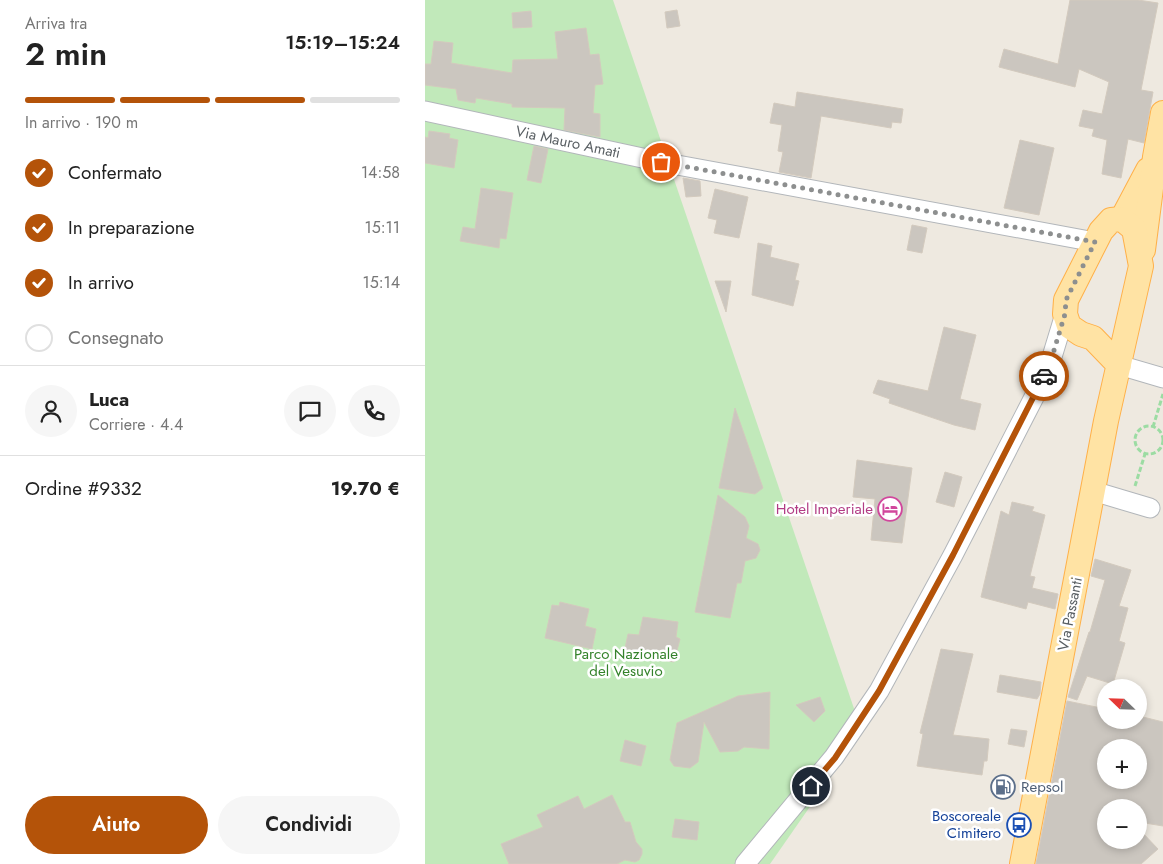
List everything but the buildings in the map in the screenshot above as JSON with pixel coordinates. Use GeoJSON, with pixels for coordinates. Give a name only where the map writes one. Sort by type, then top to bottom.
{"type":"FeatureCollection","features":[{"type":"Feature","properties":{"kind":"main road","name":"Via Passanti"},"geometry":{"type":"LineString","coordinates":[[1023,864],[1106,421],[1141,266],[1155,157],[1163,113]]}},
{"type":"Feature","properties":{"kind":"main road","name":"Via Passanti"},"geometry":{"type":"LineString","coordinates":[[1141,266],[1134,229],[1122,219],[1155,157]]}},
{"type":"Feature","properties":{"kind":"main road"},"geometry":{"type":"LineString","coordinates":[[1119,365],[1087,336],[1069,326],[1065,314],[1066,300],[1101,230],[1111,220],[1122,219]]}},
{"type":"Feature","properties":{"kind":"main road","name":"Via Passanti"},"geometry":{"type":"LineString","coordinates":[[1087,336],[1113,329],[1134,298]]}},
{"type":"Feature","properties":{"kind":"street","name":"Via Mauro Amati"},"geometry":{"type":"LineString","coordinates":[[425,111],[661,162],[1095,242]]}},
{"type":"Feature","properties":{"kind":"street"},"geometry":{"type":"LineString","coordinates":[[745,864],[835,758],[879,691],[953,555],[1048,370],[1065,314]]}},
{"type":"Feature","properties":{"kind":"street"},"geometry":{"type":"LineString","coordinates":[[1048,370],[1087,336]]}},
{"type":"Feature","properties":{"kind":"street"},"geometry":{"type":"LineString","coordinates":[[1119,365],[1161,384]]}},
{"type":"Feature","properties":{"kind":"street"},"geometry":{"type":"LineString","coordinates":[[1093,491],[1150,508]]}},
{"type":"Feature","properties":{"kind":"path"},"geometry":{"type":"LineString","coordinates":[[1153,427],[1163,394],[1161,384]]}},
{"type":"Feature","properties":{"kind":"path"},"geometry":{"type":"LineString","coordinates":[[1153,427],[1161,432],[1163,438],[1162,446],[1152,454],[1145,454],[1138,450],[1134,443],[1135,435],[1140,428],[1153,427]]}},
{"type":"Feature","properties":{"kind":"path"},"geometry":{"type":"LineString","coordinates":[[1135,486],[1145,454]]}},
{"type":"Feature","properties":{"kind":"green space","name":"Parco Nazionale del Vesuvio"},"geometry":{"type":"Polygon","coordinates":[[[425,0],[613,0],[862,732],[770,864],[425,864],[425,0]]]}},
{"type":"Feature","properties":{"kind":"way so far"},"geometry":{"type":"LineString","coordinates":[[661,162],[1095,242],[1066,300],[1065,314],[1048,370],[1044,376]]}},
{"type":"Feature","properties":{"kind":"place","name":"Hotel Imperiale"},"geometry":{"type":"Point","coordinates":[890,509]}},
{"type":"Feature","properties":{"kind":"place","name":"Repsol"},"geometry":{"type":"Point","coordinates":[1003,787]}},
{"type":"Feature","properties":{"kind":"place","name":"Boscoreale Cimitero"},"geometry":{"type":"Point","coordinates":[1019,825]}},
{"type":"Feature","properties":{"kind":"route"},"geometry":{"type":"LineString","coordinates":[[811,786],[835,758],[879,691],[953,555],[1044,376]]}}]}
